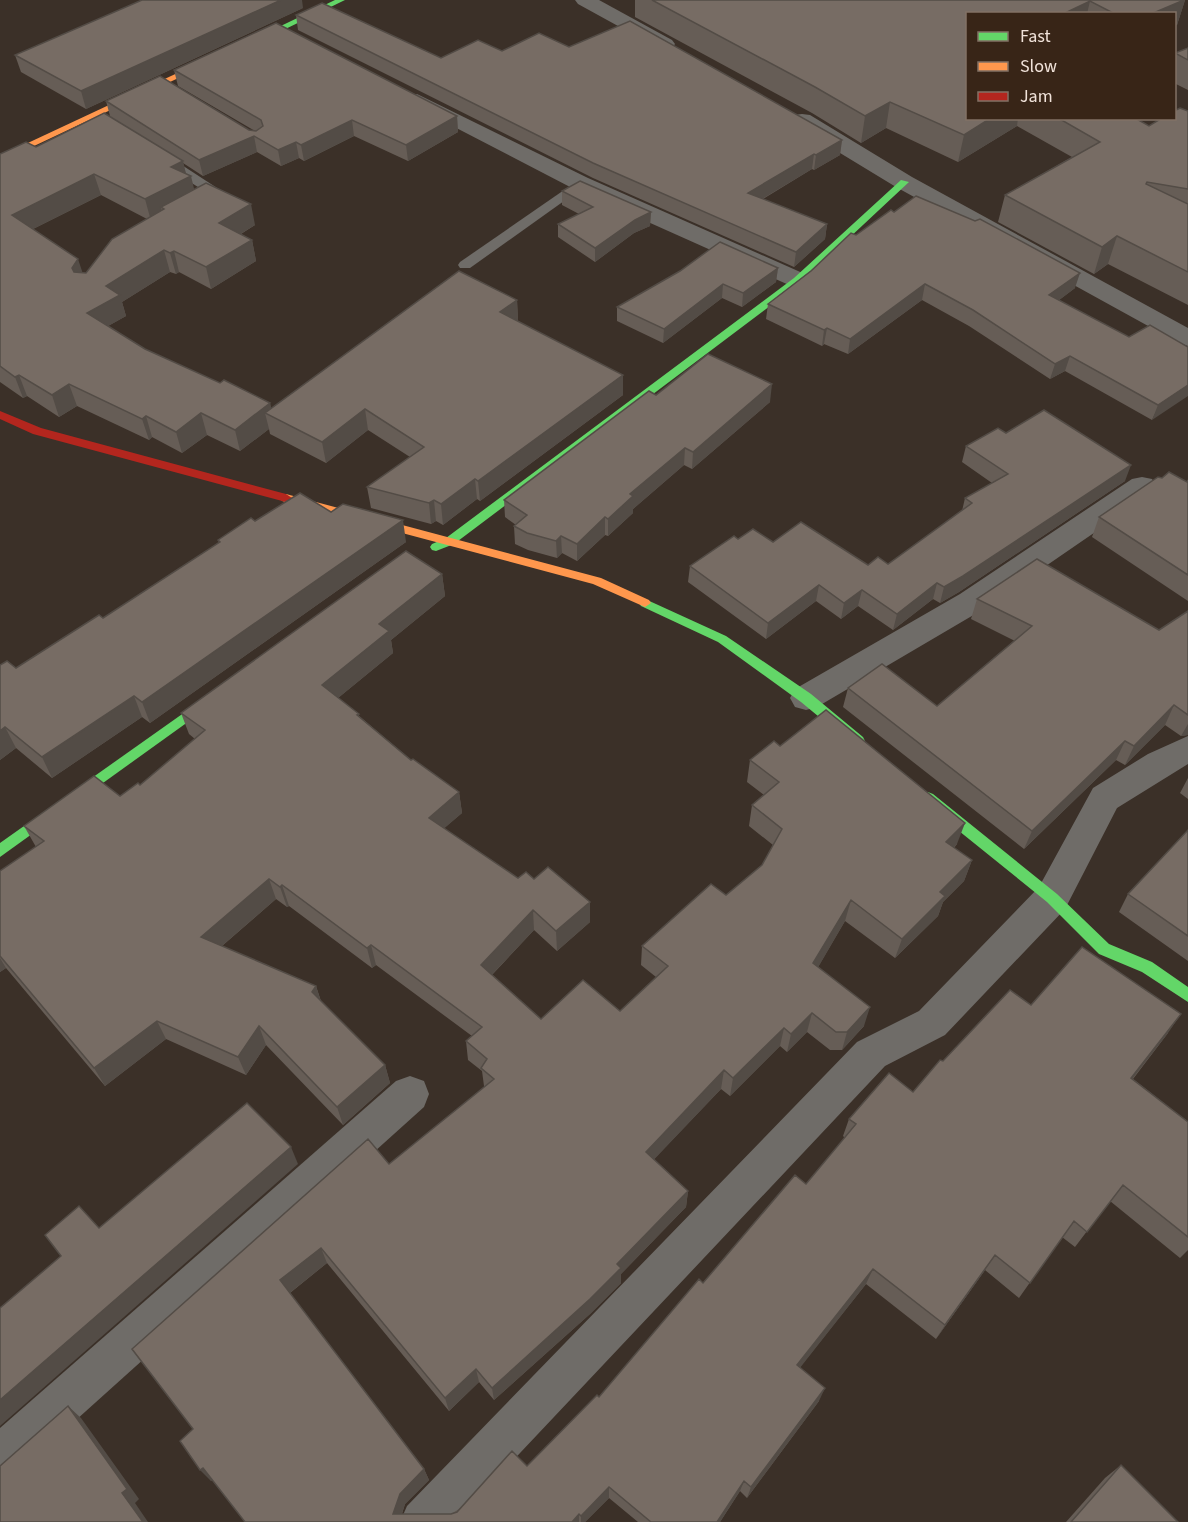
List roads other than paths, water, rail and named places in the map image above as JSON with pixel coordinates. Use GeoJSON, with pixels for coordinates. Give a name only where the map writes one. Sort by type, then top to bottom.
{"type":"FeatureCollection","features":[{"type":"Feature","properties":{"kind":"main road"},"geometry":{"type":"LineString","coordinates":[[0,159],[169,87],[341,0]]}},
{"type":"Feature","properties":{"kind":"main road"},"geometry":{"type":"LineString","coordinates":[[423,554],[450,541],[798,280],[904,182]]}},
{"type":"Feature","properties":{"kind":"main road"},"geometry":{"type":"LineString","coordinates":[[0,416],[37,431],[597,581],[722,639],[806,698],[867,749]]}},
{"type":"Feature","properties":{"kind":"main road"},"geometry":{"type":"LineString","coordinates":[[0,851],[231,685]]}},
{"type":"Feature","properties":{"kind":"main road"},"geometry":{"type":"LineString","coordinates":[[921,793],[1052,898],[1104,949],[1147,967],[1188,995]]}},
{"type":"Feature","properties":{"kind":"street"},"geometry":{"type":"LineString","coordinates":[[585,0],[689,57]]}},
{"type":"Feature","properties":{"kind":"street"},"geometry":{"type":"LineString","coordinates":[[280,29],[301,39]]}},
{"type":"Feature","properties":{"kind":"street"},"geometry":{"type":"LineString","coordinates":[[395,88],[580,183],[798,280]]}},
{"type":"Feature","properties":{"kind":"street"},"geometry":{"type":"LineString","coordinates":[[782,109],[904,182],[1188,338]]}},
{"type":"Feature","properties":{"kind":"street"},"geometry":{"type":"LineString","coordinates":[[806,698],[971,602],[1142,486]]}},
{"type":"Feature","properties":{"kind":"street"},"geometry":{"type":"LineString","coordinates":[[423,1522],[871,1054],[932,1023],[1052,898],[1105,798],[1160,763],[1188,749]]}},
{"type":"Feature","properties":{"kind":"street"},"geometry":{"type":"LineString","coordinates":[[0,1458],[410,1094]]}},
{"type":"Feature","properties":{"kind":"lane"},"geometry":{"type":"LineString","coordinates":[[152,151],[243,208]]}},
{"type":"Feature","properties":{"kind":"lane"},"geometry":{"type":"LineString","coordinates":[[465,265],[580,183]]}},
{"type":"Feature","properties":{"kind":"lane"},"geometry":{"type":"LineString","coordinates":[[199,203],[218,193]]}}]}
